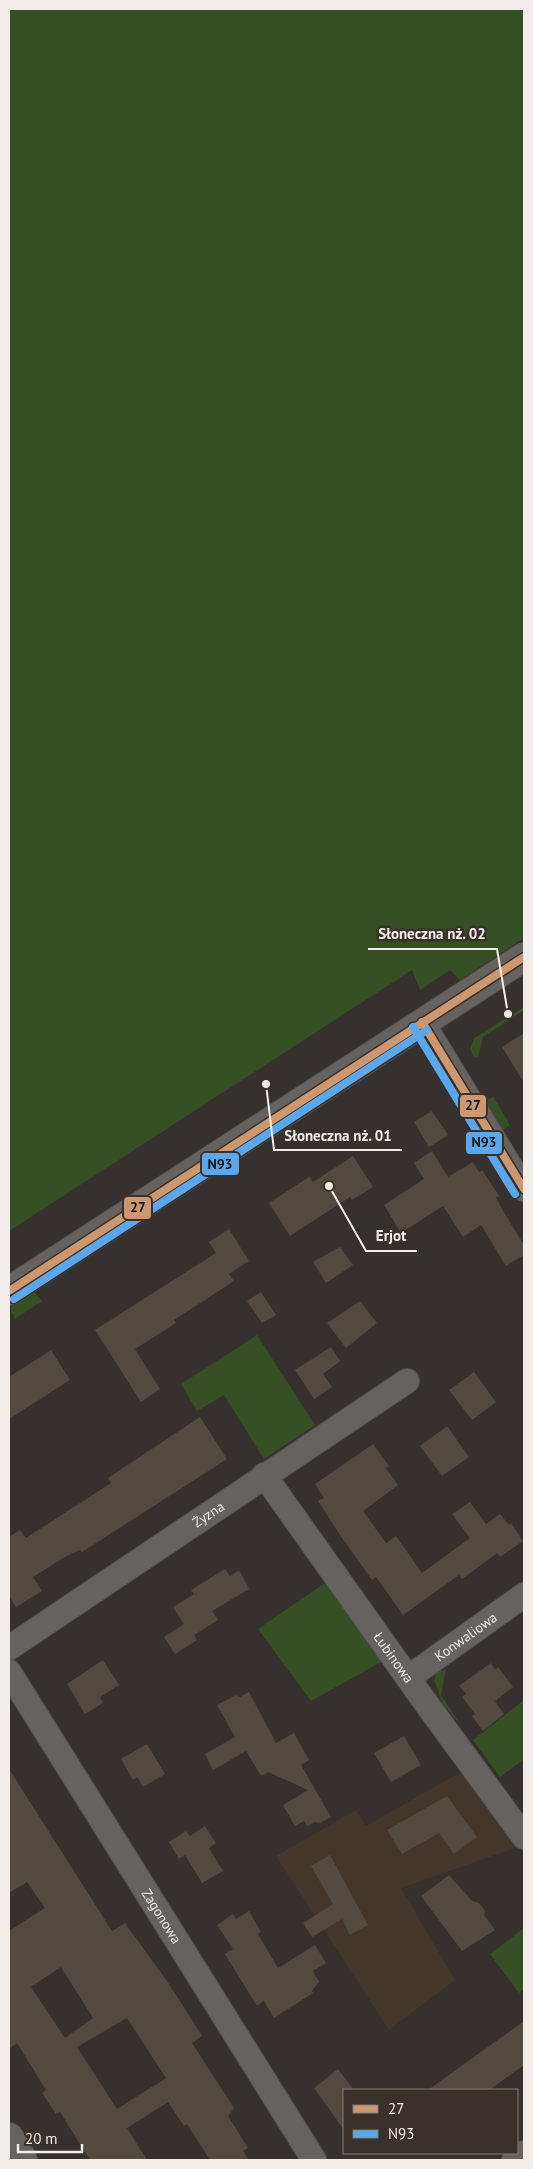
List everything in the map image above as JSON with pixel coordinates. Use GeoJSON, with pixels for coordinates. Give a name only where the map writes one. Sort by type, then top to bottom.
{"type":"FeatureCollection","features":[{"type":"Feature","properties":{"kind":"street"},"geometry":{"type":"LineString","coordinates":[[9,1291],[524,957]]}},
{"type":"Feature","properties":{"kind":"street"},"geometry":{"type":"LineString","coordinates":[[422,1022],[524,1189]]}},
{"type":"Feature","properties":{"kind":"street","name":"Żyzna"},"geometry":{"type":"LineString","coordinates":[[9,1648],[264,1475],[407,1381]]}},
{"type":"Feature","properties":{"kind":"street","name":"Łubinowa"},"geometry":{"type":"LineString","coordinates":[[264,1475],[524,1837]]}},
{"type":"Feature","properties":{"kind":"street","name":"Konwaliowa"},"geometry":{"type":"LineString","coordinates":[[408,1678],[524,1595]]}},
{"type":"Feature","properties":{"kind":"street","name":"Zagonowa"},"geometry":{"type":"LineString","coordinates":[[9,1672],[314,2160]]}},
{"type":"Feature","properties":{"kind":"street"},"geometry":{"type":"LineString","coordinates":[[9,2138],[23,2160]]}},
{"type":"Feature","properties":{"kind":"street"},"geometry":{"type":"LineString","coordinates":[[514,2160],[524,2153]]}},
{"type":"Feature","properties":{"kind":"shaded area"},"geometry":{"type":"Polygon","coordinates":[[[461,1772],[515,1848],[401,1888],[455,1980],[389,2030],[276,1856],[356,1810],[366,1826],[461,1772]]]}},
{"type":"Feature","properties":{"kind":"green space"},"geometry":{"type":"Polygon","coordinates":[[[9,9],[524,9],[524,938],[460,980],[450,970],[420,990],[412,970],[9,1231],[9,9]]]}},
{"type":"Feature","properties":{"kind":"green space"},"geometry":{"type":"Polygon","coordinates":[[[524,1007],[524,1010],[483,1037],[478,1058],[474,1057],[470,1049],[474,1038],[524,1007]]]}},
{"type":"Feature","properties":{"kind":"green space"},"geometry":{"type":"Polygon","coordinates":[[[493,1096],[510,1125],[503,1130],[500,1130],[484,1105],[493,1096]]]}},
{"type":"Feature","properties":{"kind":"green space"},"geometry":{"type":"Polygon","coordinates":[[[34,1292],[42,1301],[15,1319],[13,1313],[11,1313],[11,1307],[34,1292]]]}},
{"type":"Feature","properties":{"kind":"green space"},"geometry":{"type":"Polygon","coordinates":[[[257,1335],[315,1425],[264,1459],[224,1395],[197,1411],[181,1384],[257,1335]]]}},
{"type":"Feature","properties":{"kind":"green space"},"geometry":{"type":"Polygon","coordinates":[[[325,1583],[381,1662],[311,1701],[258,1629],[325,1583]]]}},
{"type":"Feature","properties":{"kind":"green space"},"geometry":{"type":"Polygon","coordinates":[[[439,1666],[442,1671],[446,1669],[441,1695],[462,1727],[443,1704],[434,1680],[439,1666]]]}},
{"type":"Feature","properties":{"kind":"green space"},"geometry":{"type":"Polygon","coordinates":[[[524,1700],[524,1759],[500,1777],[473,1740],[524,1700]]]}},
{"type":"Feature","properties":{"kind":"green space"},"geometry":{"type":"Polygon","coordinates":[[[524,1928],[524,1989],[519,1993],[490,1954],[524,1928]]]}},
{"type":"Feature","properties":{"kind":"building"},"geometry":{"type":"Polygon","coordinates":[[[524,1033],[524,1083],[502,1047],[524,1033]]]}},
{"type":"Feature","properties":{"kind":"building"},"geometry":{"type":"Polygon","coordinates":[[[432,1111],[448,1135],[429,1147],[414,1122],[432,1111]]]}},
{"type":"Feature","properties":{"kind":"building"},"geometry":{"type":"Polygon","coordinates":[[[432,1151],[448,1177],[473,1162],[479,1172],[482,1170],[499,1196],[496,1197],[503,1211],[524,1245],[524,1255],[506,1266],[481,1225],[463,1237],[443,1206],[401,1233],[384,1205],[424,1179],[414,1163],[432,1151]]]}},
{"type":"Feature","properties":{"kind":"building"},"geometry":{"type":"Polygon","coordinates":[[[353,1156],[373,1187],[352,1200],[350,1197],[290,1236],[269,1203],[309,1177],[313,1182],[353,1156]]]}},
{"type":"Feature","properties":{"kind":"building"},"geometry":{"type":"Polygon","coordinates":[[[229,1229],[249,1261],[229,1274],[234,1281],[174,1320],[176,1323],[135,1349],[160,1389],[141,1402],[95,1330],[216,1253],[209,1242],[229,1229]]]}},
{"type":"Feature","properties":{"kind":"building"},"geometry":{"type":"Polygon","coordinates":[[[340,1247],[353,1265],[326,1283],[313,1262],[340,1247]]]}},
{"type":"Feature","properties":{"kind":"building"},"geometry":{"type":"Polygon","coordinates":[[[261,1292],[276,1315],[262,1323],[247,1301],[261,1292]]]}},
{"type":"Feature","properties":{"kind":"building"},"geometry":{"type":"Polygon","coordinates":[[[360,1301],[377,1323],[346,1348],[327,1323],[360,1301]]]}},
{"type":"Feature","properties":{"kind":"building"},"geometry":{"type":"Polygon","coordinates":[[[331,1347],[340,1361],[323,1374],[332,1387],[314,1399],[295,1370],[331,1347]]]}},
{"type":"Feature","properties":{"kind":"building"},"geometry":{"type":"Polygon","coordinates":[[[51,1350],[70,1380],[9,1419],[9,1377],[51,1350]]]}},
{"type":"Feature","properties":{"kind":"building"},"geometry":{"type":"Polygon","coordinates":[[[474,1372],[496,1402],[472,1420],[449,1390],[474,1372]]]}},
{"type":"Feature","properties":{"kind":"building"},"geometry":{"type":"Polygon","coordinates":[[[200,1417],[227,1459],[82,1552],[80,1550],[65,1557],[33,1577],[42,1591],[16,1607],[9,1596],[9,1537],[20,1530],[26,1538],[111,1483],[108,1478],[200,1417]]]}},
{"type":"Feature","properties":{"kind":"building"},"geometry":{"type":"Polygon","coordinates":[[[447,1426],[469,1457],[442,1476],[420,1446],[447,1426]]]}},
{"type":"Feature","properties":{"kind":"building"},"geometry":{"type":"Polygon","coordinates":[[[373,1444],[389,1466],[386,1468],[398,1485],[363,1511],[386,1543],[396,1536],[422,1573],[470,1538],[452,1514],[470,1502],[486,1524],[500,1514],[509,1525],[511,1523],[523,1541],[500,1557],[497,1553],[462,1579],[459,1575],[403,1615],[376,1577],[372,1580],[340,1535],[318,1501],[324,1498],[315,1484],[373,1444]]]}},
{"type":"Feature","properties":{"kind":"building"},"geometry":{"type":"Polygon","coordinates":[[[225,1569],[230,1576],[239,1570],[249,1589],[212,1611],[218,1620],[194,1635],[197,1640],[175,1654],[164,1637],[184,1624],[173,1607],[194,1594],[191,1590],[225,1569]]]}},
{"type":"Feature","properties":{"kind":"building"},"geometry":{"type":"Polygon","coordinates":[[[103,1660],[119,1685],[100,1697],[103,1703],[85,1714],[67,1684],[103,1660]]]}},
{"type":"Feature","properties":{"kind":"building"},"geometry":{"type":"Polygon","coordinates":[[[491,1663],[495,1670],[498,1667],[513,1687],[495,1701],[504,1714],[483,1731],[472,1716],[475,1714],[462,1697],[466,1694],[459,1686],[491,1663]]]}},
{"type":"Feature","properties":{"kind":"building"},"geometry":{"type":"Polygon","coordinates":[[[249,1692],[276,1743],[294,1733],[309,1760],[301,1765],[331,1817],[320,1823],[315,1822],[307,1826],[304,1821],[295,1826],[283,1805],[308,1790],[268,1772],[261,1776],[246,1751],[213,1770],[205,1754],[235,1737],[217,1705],[236,1695],[240,1697],[249,1692]]]}},
{"type":"Feature","properties":{"kind":"building"},"geometry":{"type":"Polygon","coordinates":[[[404,1736],[421,1765],[391,1782],[374,1753],[404,1736]]]}},
{"type":"Feature","properties":{"kind":"building"},"geometry":{"type":"Polygon","coordinates":[[[147,1744],[165,1774],[143,1787],[137,1777],[133,1780],[121,1759],[147,1744]]]}},
{"type":"Feature","properties":{"kind":"building"},"geometry":{"type":"Polygon","coordinates":[[[9,1769],[112,1931],[125,1923],[169,1984],[202,2036],[192,2043],[234,2108],[228,2116],[248,2148],[243,2151],[249,2160],[210,2160],[187,2124],[184,2126],[168,2102],[127,2128],[147,2160],[90,2160],[60,2112],[56,2114],[42,2093],[46,2090],[17,2043],[9,2049],[9,1931],[45,1908],[27,1882],[9,1893],[9,1769]],[[61,1967],[31,1987],[65,2038],[93,2018],[61,1967]],[[127,2018],[77,2047],[117,2109],[166,2078],[127,2018]]]}},
{"type":"Feature","properties":{"kind":"building"},"geometry":{"type":"Polygon","coordinates":[[[447,1796],[477,1837],[454,1854],[439,1833],[402,1854],[387,1830],[447,1796]]]}},
{"type":"Feature","properties":{"kind":"building"},"geometry":{"type":"Polygon","coordinates":[[[205,1826],[216,1843],[209,1848],[223,1871],[202,1883],[185,1855],[179,1859],[169,1842],[186,1831],[190,1836],[205,1826]]]}},
{"type":"Feature","properties":{"kind":"building"},"geometry":{"type":"Polygon","coordinates":[[[330,1855],[368,1925],[350,1935],[342,1919],[312,1937],[303,1923],[333,1904],[311,1866],[330,1855]]]}},
{"type":"Feature","properties":{"kind":"building"},"geometry":{"type":"Polygon","coordinates":[[[449,1875],[472,1901],[479,1903],[485,1911],[484,1915],[495,1930],[462,1951],[421,1896],[449,1875]]]}},
{"type":"Feature","properties":{"kind":"building"},"geometry":{"type":"Polygon","coordinates":[[[249,1911],[261,1932],[258,1934],[278,1968],[315,1945],[326,1963],[313,1971],[319,1982],[312,1991],[313,1993],[274,2018],[264,2001],[257,2006],[225,1954],[233,1949],[217,1925],[233,1914],[236,1919],[249,1911]]]}},
{"type":"Feature","properties":{"kind":"building"},"geometry":{"type":"Polygon","coordinates":[[[524,2021],[524,2065],[490,2089],[429,2089],[524,2021]]]}},
{"type":"Feature","properties":{"kind":"building"},"geometry":{"type":"Polygon","coordinates":[[[338,2069],[353,2089],[343,2089],[343,2129],[314,2088],[338,2069]]]}},
{"type":"Feature","properties":{"kind":"transit line","name":"27"},"geometry":{"type":"LineString","coordinates":[[9,1291],[524,957]]}},
{"type":"Feature","properties":{"kind":"transit line","name":"27"},"geometry":{"type":"LineString","coordinates":[[422,1022],[524,1189]]}},
{"type":"Feature","properties":{"kind":"transit line","name":"N93"},"geometry":{"type":"LineString","coordinates":[[413,1027],[515,1194]]}},
{"type":"Feature","properties":{"kind":"transit line","name":"N93"},"geometry":{"type":"LineString","coordinates":[[14,1299],[427,1030]]}},
{"type":"Feature","properties":{"kind":"place","name":"Słoneczna nż. 02"},"geometry":{"type":"Point","coordinates":[508,1014]}},
{"type":"Feature","properties":{"kind":"place","name":"Słoneczna nż. 01"},"geometry":{"type":"Point","coordinates":[266,1084]}},
{"type":"Feature","properties":{"kind":"place","name":"Erjot"},"geometry":{"type":"Point","coordinates":[329,1186]}}]}
